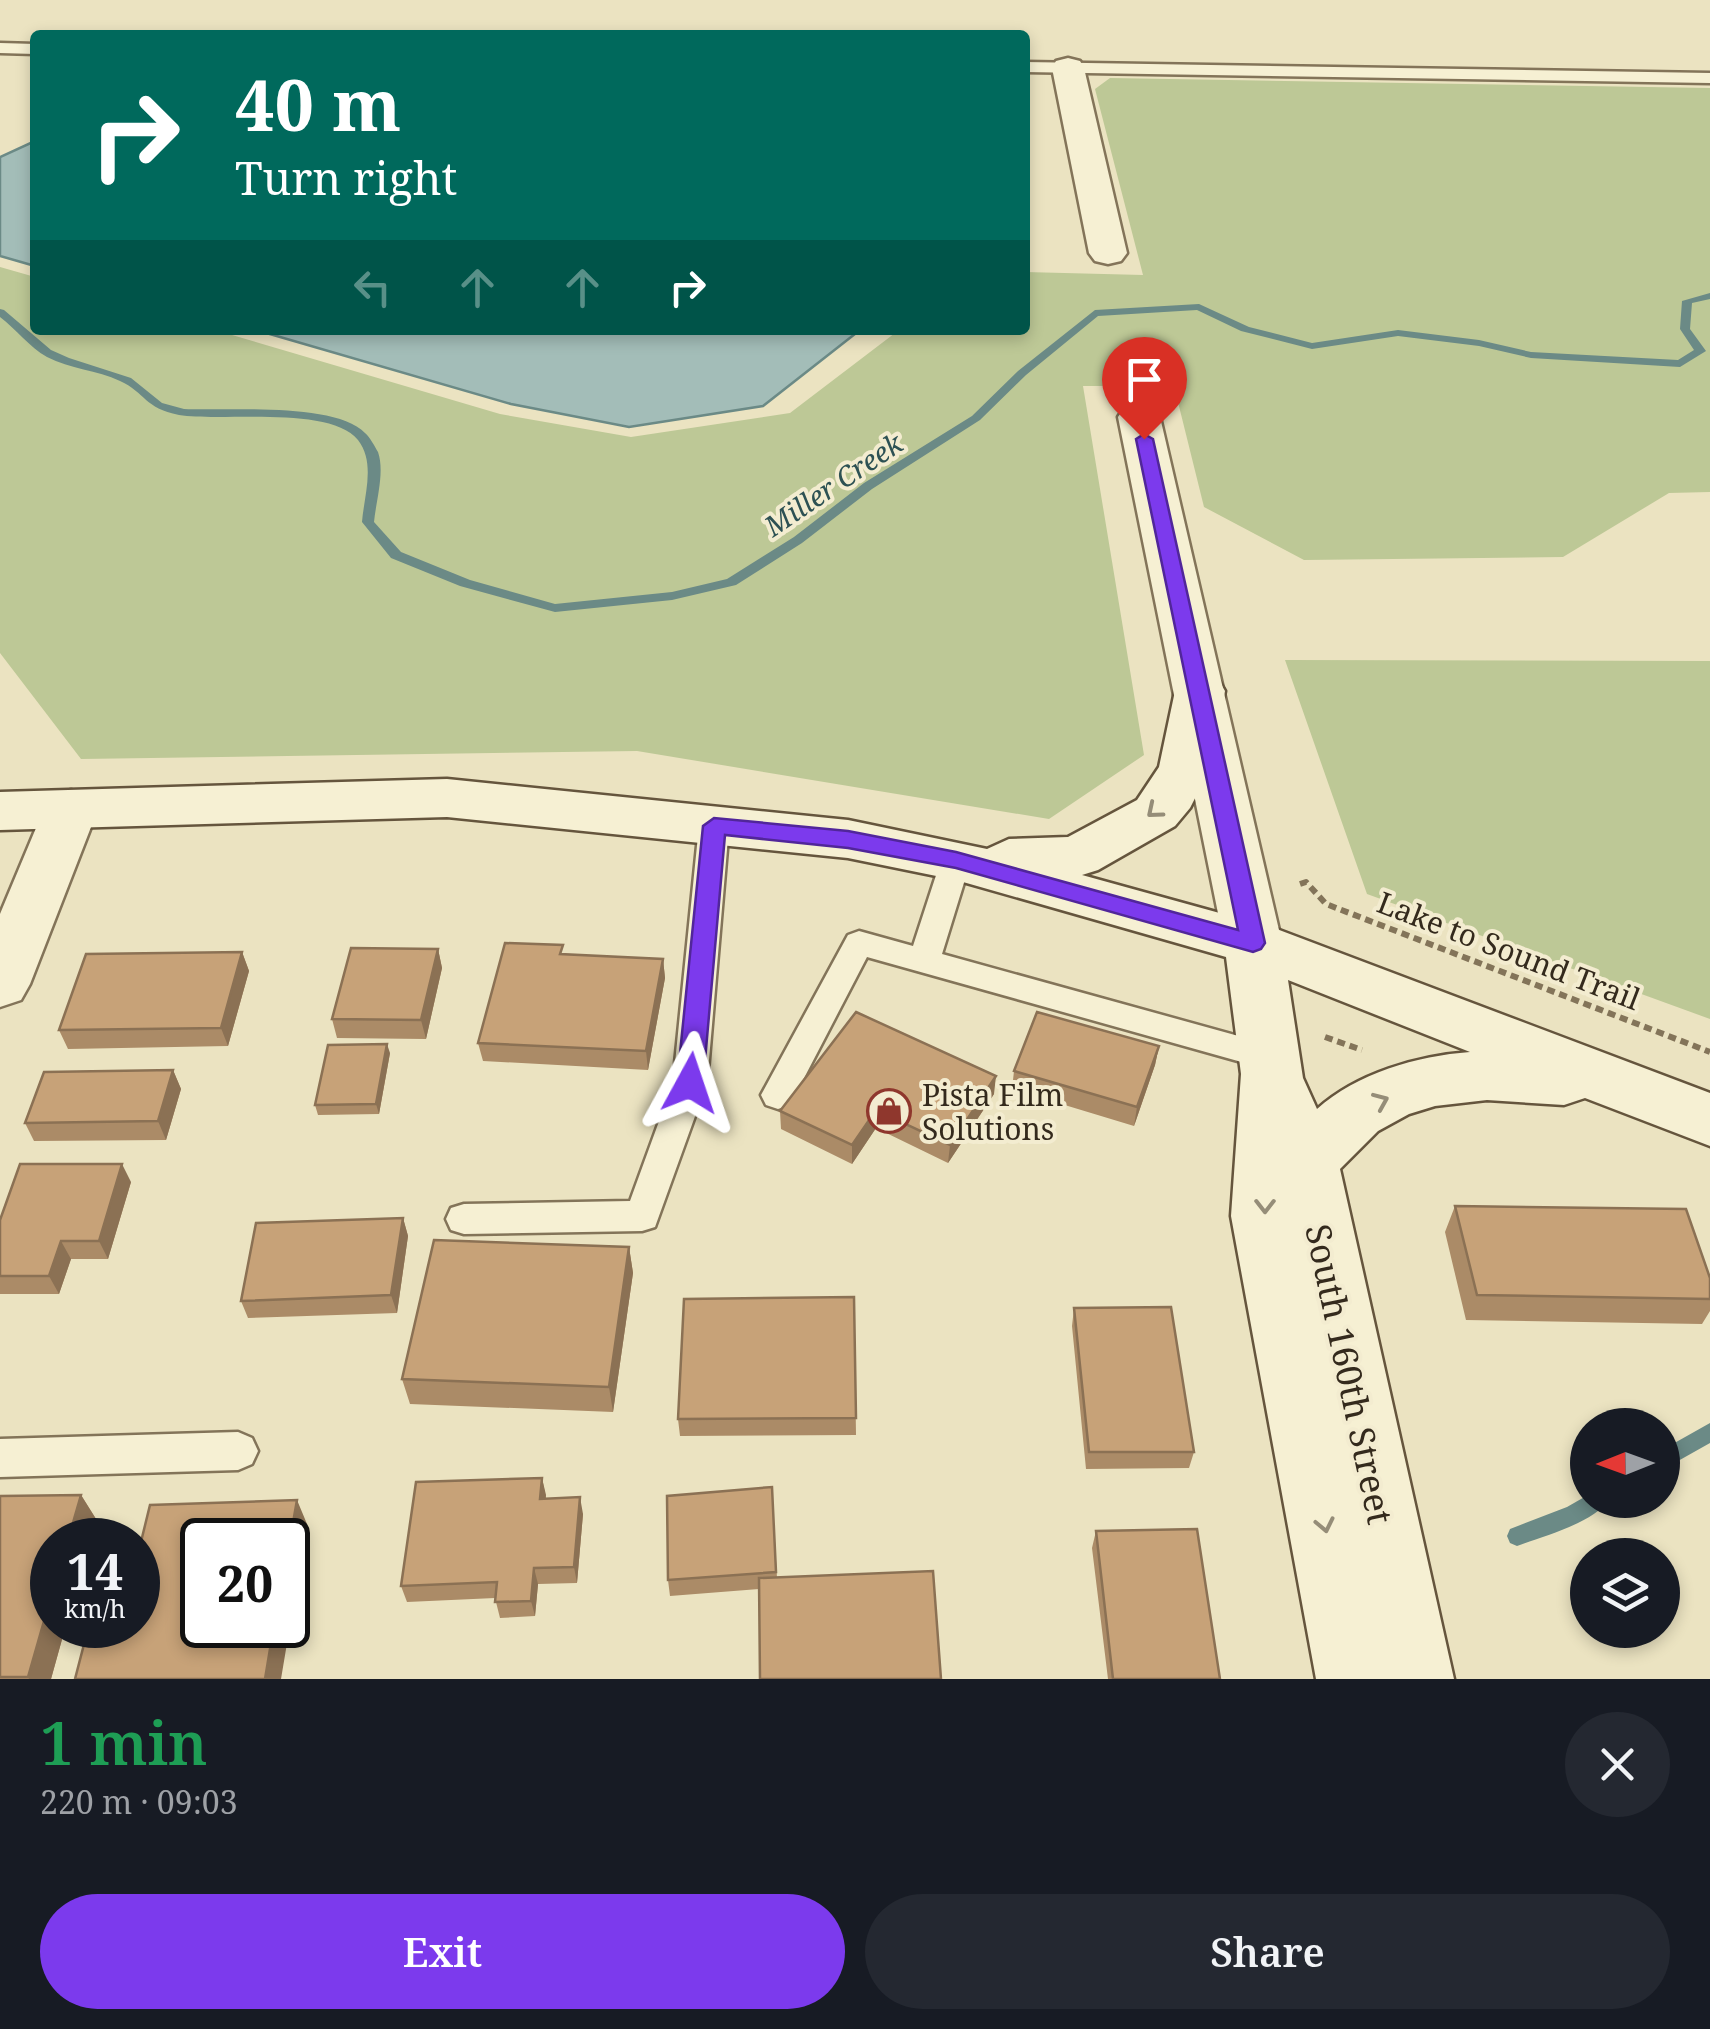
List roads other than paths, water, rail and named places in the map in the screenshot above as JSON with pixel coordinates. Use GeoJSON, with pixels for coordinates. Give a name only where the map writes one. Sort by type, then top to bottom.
{"type":"FeatureCollection","features":[{"type":"Feature","properties":{"kind":"main road"},"geometry":{"type":"LineString","coordinates":[[1068,68],[1108,253]]}},
{"type":"Feature","properties":{"kind":"main road","name":"South 160th Street"},"geometry":{"type":"LineString","coordinates":[[1139,418],[1253,943],[1271,1066],[1264,1216],[1356,1679]]}},
{"type":"Feature","properties":{"kind":"main road"},"geometry":{"type":"LineString","coordinates":[[956,860],[1078,856],[1156,813],[1172,795],[1185,767],[1200,692]]}},
{"type":"Feature","properties":{"kind":"main road"},"geometry":{"type":"LineString","coordinates":[[0,810],[447,798],[848,840],[956,860],[1253,943],[1710,1120]]}},
{"type":"Feature","properties":{"kind":"main road"},"geometry":{"type":"LineString","coordinates":[[0,984],[71,809]]}},
{"type":"Feature","properties":{"kind":"main road","name":"South 160th Street"},"geometry":{"type":"LineString","coordinates":[[1271,1066],[1306,1162],[1414,1679]]}},
{"type":"Feature","properties":{"kind":"main road"},"geometry":{"type":"LineString","coordinates":[[1306,1162],[1364,1108],[1418,1085],[1472,1076],[1544,1078],[1631,1090]]}},
{"type":"Feature","properties":{"kind":"lane"},"geometry":{"type":"LineString","coordinates":[[0,48],[30,49]]}},
{"type":"Feature","properties":{"kind":"lane"},"geometry":{"type":"LineString","coordinates":[[1030,67],[1710,78]]}},
{"type":"Feature","properties":{"kind":"lane"},"geometry":{"type":"LineString","coordinates":[[464,1220],[642,1216],[690,1083],[714,826]]}},
{"type":"Feature","properties":{"kind":"lane"},"geometry":{"type":"LineString","coordinates":[[924,961],[956,860]]}},
{"type":"Feature","properties":{"kind":"lane"},"geometry":{"type":"LineString","coordinates":[[778,1095],[859,943],[1271,1066]]}},
{"type":"Feature","properties":{"kind":"lane"},"geometry":{"type":"LineString","coordinates":[[0,1458],[238,1452]]}},
{"type":"Feature","properties":{"kind":"water"},"geometry":{"type":"Polygon","coordinates":[[[30,143],[30,265],[0,256],[0,157],[30,143]]]}},
{"type":"Feature","properties":{"kind":"water"},"geometry":{"type":"Polygon","coordinates":[[[273,335],[854,335],[763,406],[629,427],[511,404],[273,335]]]}},
{"type":"Feature","properties":{"kind":"waterway","name":"Miller Creek"},"geometry":{"type":"LineString","coordinates":[[0,312],[47,352],[127,380],[163,408],[212,414],[311,416],[361,434],[373,461],[368,522],[396,555],[465,583],[555,608],[672,596],[731,582],[798,540],[868,486],[976,418],[1022,373],[1095,313],[1199,307],[1245,329],[1312,346],[1398,333],[1479,343],[1531,355],[1680,364],[1700,351],[1685,329],[1687,301],[1710,296]]}},
{"type":"Feature","properties":{"kind":"waterway"},"geometry":{"type":"LineString","coordinates":[[1680,1450],[1710,1432]]}},
{"type":"Feature","properties":{"kind":"waterway"},"geometry":{"type":"LineString","coordinates":[[1517,1536],[1570,1516]]}},
{"type":"Feature","properties":{"kind":"place","name":"Pista Film Solutions"},"geometry":{"type":"Point","coordinates":[889,1111]}}]}
